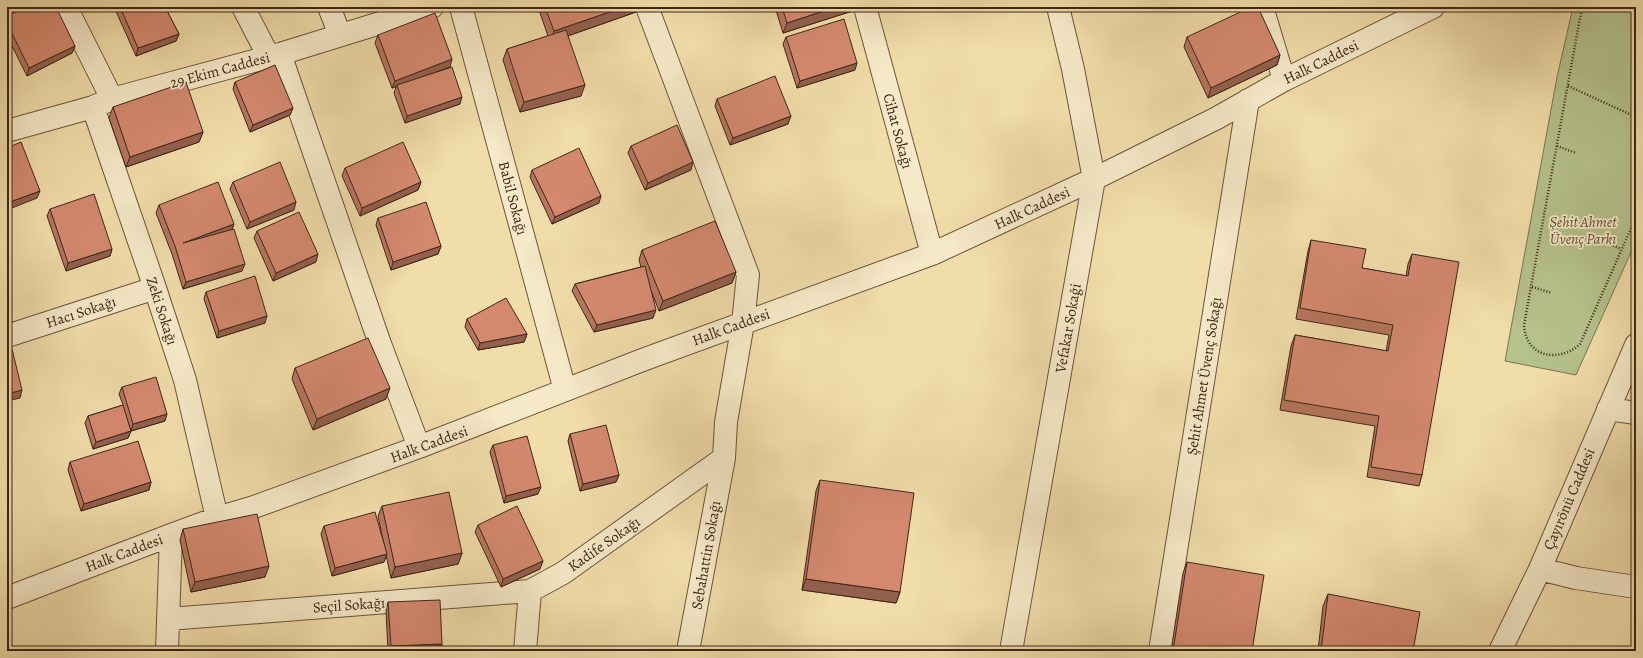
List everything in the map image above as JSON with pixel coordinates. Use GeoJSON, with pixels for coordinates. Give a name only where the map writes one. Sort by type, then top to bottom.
{"type":"FeatureCollection","features":[{"type":"Feature","properties":{"kind":"street","name":"Zeki Sokağı"},"geometry":{"type":"LineString","coordinates":[[66,7],[102,103],[155,288],[185,380],[217,518]]}},
{"type":"Feature","properties":{"kind":"street"},"geometry":{"type":"LineString","coordinates":[[243,7],[274,56],[419,447]]}},
{"type":"Feature","properties":{"kind":"street"},"geometry":{"type":"LineString","coordinates":[[329,7],[340,35]]}},
{"type":"Feature","properties":{"kind":"street","name":"29 Ekim Caddesi"},"geometry":{"type":"LineString","coordinates":[[7,131],[102,103],[274,56],[432,7]]}},
{"type":"Feature","properties":{"kind":"street","name":"Babil Sokağı"},"geometry":{"type":"LineString","coordinates":[[460,7],[565,390]]}},
{"type":"Feature","properties":{"kind":"street","name":"Sebahattin Sokağı"},"geometry":{"type":"LineString","coordinates":[[647,7],[748,275],[743,323],[726,422],[724,458],[688,651]]}},
{"type":"Feature","properties":{"kind":"street","name":"Cihat Sokağı"},"geometry":{"type":"LineString","coordinates":[[865,7],[932,254]]}},
{"type":"Feature","properties":{"kind":"street","name":"Vefakar Sokaği"},"geometry":{"type":"LineString","coordinates":[[1011,651],[1094,179],[1073,69],[1058,7]]}},
{"type":"Feature","properties":{"kind":"street"},"geometry":{"type":"LineString","coordinates":[[1262,7],[1284,80]]}},
{"type":"Feature","properties":{"kind":"street","name":"Halk Caddesi"},"geometry":{"type":"LineString","coordinates":[[7,598],[217,518],[254,507],[482,424],[565,390],[932,254],[1094,179],[1217,118],[1284,80],[1433,7]]}},
{"type":"Feature","properties":{"kind":"street","name":"Şehit Ahmet Üvenç Sokağı"},"geometry":{"type":"LineString","coordinates":[[1160,651],[1248,100]]}},
{"type":"Feature","properties":{"kind":"street","name":"Hacı Sokağı"},"geometry":{"type":"LineString","coordinates":[[7,336],[155,288]]}},
{"type":"Feature","properties":{"kind":"street","name":"Çayırönü Caddesi"},"geometry":{"type":"LineString","coordinates":[[1500,651],[1540,569],[1636,345]]}},
{"type":"Feature","properties":{"kind":"street"},"geometry":{"type":"LineString","coordinates":[[1608,409],[1636,413]]}},
{"type":"Feature","properties":{"kind":"street","name":"Kadife Sokağı"},"geometry":{"type":"LineString","coordinates":[[530,592],[563,573],[724,458]]}},
{"type":"Feature","properties":{"kind":"street"},"geometry":{"type":"LineString","coordinates":[[168,651],[171,535]]}},
{"type":"Feature","properties":{"kind":"street"},"geometry":{"type":"LineString","coordinates":[[1540,569],[1576,578],[1636,586]]}},
{"type":"Feature","properties":{"kind":"street"},"geometry":{"type":"LineString","coordinates":[[525,651],[530,592]]}},
{"type":"Feature","properties":{"kind":"street","name":"Seçil Sokağı"},"geometry":{"type":"LineString","coordinates":[[168,619],[530,592]]}},
{"type":"Feature","properties":{"kind":"path"},"geometry":{"type":"LineString","coordinates":[[1582,7],[1524,325],[1525,333],[1529,342],[1537,352],[1545,355],[1560,355],[1568,352],[1580,344],[1636,217]]}},
{"type":"Feature","properties":{"kind":"path"},"geometry":{"type":"LineString","coordinates":[[1568,86],[1636,117]]}},
{"type":"Feature","properties":{"kind":"path"},"geometry":{"type":"LineString","coordinates":[[1557,146],[1576,153]]}},
{"type":"Feature","properties":{"kind":"path"},"geometry":{"type":"LineString","coordinates":[[1631,177],[1636,179]]}},
{"type":"Feature","properties":{"kind":"path"},"geometry":{"type":"LineString","coordinates":[[1602,241],[1622,249]]}},
{"type":"Feature","properties":{"kind":"path"},"geometry":{"type":"LineString","coordinates":[[1532,287],[1552,293]]}},
{"type":"Feature","properties":{"kind":"green space","name":"Şehit Ahmet Üvenç Parkı"},"geometry":{"type":"Polygon","coordinates":[[[1573,7],[1636,7],[1636,241],[1576,375],[1505,361],[1557,77],[1573,7]]]}},
{"type":"Feature","properties":{"kind":"building"},"geometry":{"type":"Polygon","coordinates":[[[26,7],[56,7],[75,46],[29,68],[7,23],[7,16],[26,7]]]}},
{"type":"Feature","properties":{"kind":"building"},"geometry":{"type":"Polygon","coordinates":[[[120,7],[165,7],[179,34],[138,48],[120,7]]]}},
{"type":"Feature","properties":{"kind":"building"},"geometry":{"type":"Polygon","coordinates":[[[545,7],[624,7],[554,31],[545,7]]]}},
{"type":"Feature","properties":{"kind":"building"},"geometry":{"type":"Polygon","coordinates":[[[782,7],[836,7],[787,23],[782,7]]]}},
{"type":"Feature","properties":{"kind":"building"},"geometry":{"type":"Polygon","coordinates":[[[1251,7],[1258,7],[1280,55],[1211,88],[1187,37],[1251,7]]]}},
{"type":"Feature","properties":{"kind":"building"},"geometry":{"type":"Polygon","coordinates":[[[435,13],[452,59],[395,81],[378,35],[435,13]]]}},
{"type":"Feature","properties":{"kind":"building"},"geometry":{"type":"Polygon","coordinates":[[[844,19],[857,63],[800,81],[786,37],[844,19]]]}},
{"type":"Feature","properties":{"kind":"building"},"geometry":{"type":"Polygon","coordinates":[[[566,30],[585,85],[524,102],[507,49],[566,30]]]}},
{"type":"Feature","properties":{"kind":"building"},"geometry":{"type":"Polygon","coordinates":[[[275,65],[293,108],[253,125],[235,82],[275,65]]]}},
{"type":"Feature","properties":{"kind":"building"},"geometry":{"type":"Polygon","coordinates":[[[452,67],[462,97],[407,116],[397,85],[452,67]]]}},
{"type":"Feature","properties":{"kind":"building"},"geometry":{"type":"Polygon","coordinates":[[[775,76],[791,116],[733,138],[717,99],[775,76]]]}},
{"type":"Feature","properties":{"kind":"building"},"geometry":{"type":"Polygon","coordinates":[[[186,82],[203,132],[130,157],[113,107],[186,82]]]}},
{"type":"Feature","properties":{"kind":"building"},"geometry":{"type":"Polygon","coordinates":[[[677,125],[693,162],[648,183],[631,146],[677,125]]]}},
{"type":"Feature","properties":{"kind":"building"},"geometry":{"type":"Polygon","coordinates":[[[21,142],[40,191],[7,203],[7,148],[21,142]]]}},
{"type":"Feature","properties":{"kind":"building"},"geometry":{"type":"Polygon","coordinates":[[[403,142],[421,182],[362,208],[345,168],[403,142]]]}},
{"type":"Feature","properties":{"kind":"building"},"geometry":{"type":"Polygon","coordinates":[[[579,148],[601,196],[555,217],[532,170],[579,148]]]}},
{"type":"Feature","properties":{"kind":"building"},"geometry":{"type":"Polygon","coordinates":[[[280,162],[296,202],[250,222],[233,182],[280,162]]]}},
{"type":"Feature","properties":{"kind":"building"},"geometry":{"type":"Polygon","coordinates":[[[218,182],[234,224],[183,243],[234,229],[245,264],[186,282],[175,246],[159,205],[218,182]]]}},
{"type":"Feature","properties":{"kind":"building"},"geometry":{"type":"Polygon","coordinates":[[[94,194],[112,249],[68,263],[50,209],[94,194]]]}},
{"type":"Feature","properties":{"kind":"building"},"geometry":{"type":"Polygon","coordinates":[[[426,202],[441,246],[393,262],[378,218],[426,202]]]}},
{"type":"Feature","properties":{"kind":"building"},"geometry":{"type":"Polygon","coordinates":[[[299,212],[318,254],[276,273],[257,231],[299,212]]]}},
{"type":"Feature","properties":{"kind":"building"},"geometry":{"type":"Polygon","coordinates":[[[715,221],[736,272],[663,301],[642,250],[715,221]]]}},
{"type":"Feature","properties":{"kind":"building"},"geometry":{"type":"Polygon","coordinates":[[[1311,240],[1366,249],[1362,268],[1408,276],[1412,254],[1459,262],[1422,475],[1371,467],[1379,416],[1284,400],[1295,335],[1388,351],[1393,325],[1300,308],[1311,240]]]}},
{"type":"Feature","properties":{"kind":"building"},"geometry":{"type":"Polygon","coordinates":[[[645,266],[656,310],[597,325],[575,284],[645,266]]]}},
{"type":"Feature","properties":{"kind":"building"},"geometry":{"type":"Polygon","coordinates":[[[255,276],[267,316],[219,331],[206,292],[255,276]]]}},
{"type":"Feature","properties":{"kind":"building"},"geometry":{"type":"Polygon","coordinates":[[[506,298],[527,334],[480,343],[467,319],[506,298]]]}},
{"type":"Feature","properties":{"kind":"building"},"geometry":{"type":"Polygon","coordinates":[[[368,338],[390,388],[317,419],[295,368],[368,338]]]}},
{"type":"Feature","properties":{"kind":"building"},"geometry":{"type":"Polygon","coordinates":[[[12,349],[22,390],[7,394],[7,350],[12,349]]]}},
{"type":"Feature","properties":{"kind":"building"},"geometry":{"type":"Polygon","coordinates":[[[156,377],[167,414],[133,424],[122,387],[156,377]]]}},
{"type":"Feature","properties":{"kind":"building"},"geometry":{"type":"Polygon","coordinates":[[[123,405],[131,431],[96,442],[88,416],[123,405]]]}},
{"type":"Feature","properties":{"kind":"building"},"geometry":{"type":"Polygon","coordinates":[[[606,425],[619,475],[583,484],[570,434],[606,425]]]}},
{"type":"Feature","properties":{"kind":"building"},"geometry":{"type":"Polygon","coordinates":[[[527,436],[541,487],[506,496],[493,445],[527,436]]]}},
{"type":"Feature","properties":{"kind":"building"},"geometry":{"type":"Polygon","coordinates":[[[138,441],[151,482],[84,504],[70,462],[138,441]]]}},
{"type":"Feature","properties":{"kind":"building"},"geometry":{"type":"Polygon","coordinates":[[[820,480],[914,493],[900,592],[806,579],[820,480]]]}},
{"type":"Feature","properties":{"kind":"building"},"geometry":{"type":"Polygon","coordinates":[[[449,492],[462,553],[395,567],[382,506],[449,492]]]}},
{"type":"Feature","properties":{"kind":"building"},"geometry":{"type":"Polygon","coordinates":[[[517,506],[543,561],[503,579],[478,525],[517,506]]]}},
{"type":"Feature","properties":{"kind":"building"},"geometry":{"type":"Polygon","coordinates":[[[375,512],[387,554],[335,568],[324,526],[375,512]]]}},
{"type":"Feature","properties":{"kind":"building"},"geometry":{"type":"Polygon","coordinates":[[[257,514],[269,566],[195,582],[183,529],[257,514]]]}},
{"type":"Feature","properties":{"kind":"building"},"geometry":{"type":"Polygon","coordinates":[[[1187,562],[1264,575],[1252,651],[1173,651],[1187,562]]]}},
{"type":"Feature","properties":{"kind":"building"},"geometry":{"type":"Polygon","coordinates":[[[1328,594],[1420,612],[1413,651],[1321,651],[1328,594]]]}},
{"type":"Feature","properties":{"kind":"building"},"geometry":{"type":"Polygon","coordinates":[[[440,600],[442,644],[391,646],[388,602],[440,600]]]}}]}
